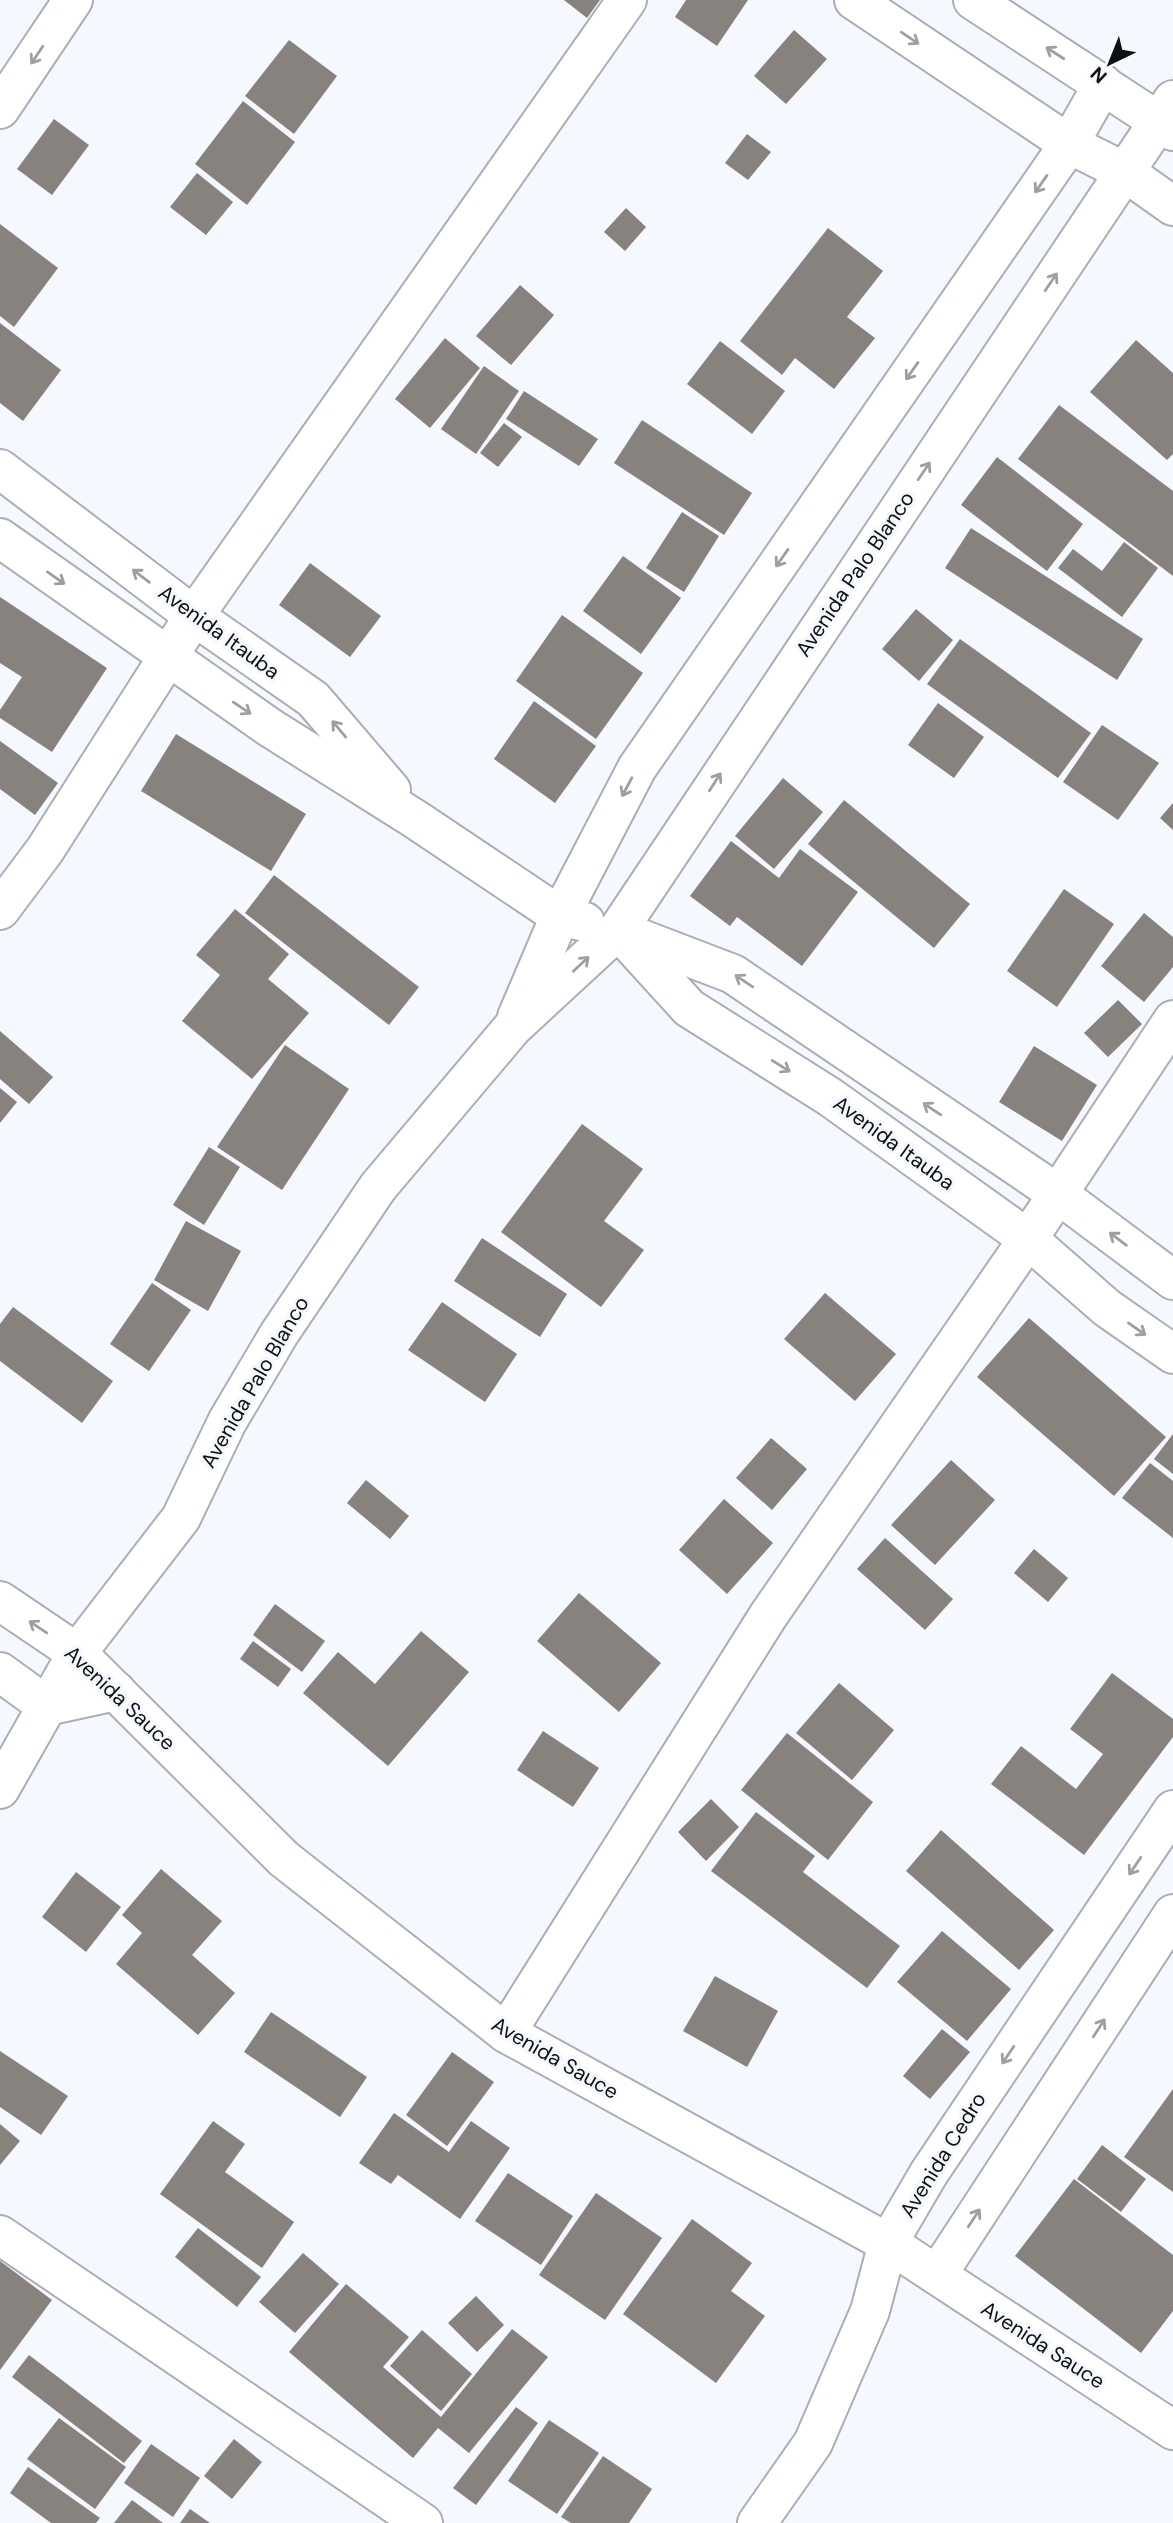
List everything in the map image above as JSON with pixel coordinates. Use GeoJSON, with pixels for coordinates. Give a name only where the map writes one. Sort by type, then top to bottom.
{"type":"FeatureCollection","features":[{"type":"Feature","properties":{"kind":"street"},"geometry":{"type":"LineString","coordinates":[[0,109],[74,0]]}},
{"type":"Feature","properties":{"kind":"street"},"geometry":{"type":"LineString","coordinates":[[0,910],[45,850],[194,616],[627,0]]}},
{"type":"Feature","properties":{"kind":"street"},"geometry":{"type":"LineString","coordinates":[[854,0],[1069,144],[1125,172],[1173,206]]}},
{"type":"Feature","properties":{"kind":"street"},"geometry":{"type":"LineString","coordinates":[[973,0],[1103,84],[1168,118]]}},
{"type":"Feature","properties":{"kind":"street","name":"Avenida Palo Blanco"},"geometry":{"type":"LineString","coordinates":[[513,1027],[560,916],[637,768],[1069,144],[1103,84]]}},
{"type":"Feature","properties":{"kind":"street","name":"Avenida Palo Blanco"},"geometry":{"type":"LineString","coordinates":[[0,1789],[77,1653],[181,1518],[227,1422],[279,1334],[378,1188],[513,1027],[618,930],[1125,172],[1168,118]]}},
{"type":"Feature","properties":{"kind":"street","name":"Avenida Itauba"},"geometry":{"type":"LineString","coordinates":[[0,470],[194,616],[313,699],[415,819]]}},
{"type":"Feature","properties":{"kind":"street","name":"Avenida Itauba"},"geometry":{"type":"LineString","coordinates":[[0,538],[269,727],[415,819],[560,916],[618,930],[733,974],[1058,1194],[1173,1280]]}},
{"type":"Feature","properties":{"kind":"street","name":"Avenida Itauba"},"geometry":{"type":"LineString","coordinates":[[618,930],[689,1008],[830,1097],[1028,1239],[1107,1308],[1173,1354]]}},
{"type":"Feature","properties":{"kind":"street"},"geometry":{"type":"LineString","coordinates":[[506,2033],[768,1616],[1028,1239],[1173,1020]]}},
{"type":"Feature","properties":{"kind":"street","name":"Avenida Sauce"},"geometry":{"type":"LineString","coordinates":[[0,1601],[77,1653],[284,1859],[506,2033],[888,2243],[1173,2430]]}},
{"type":"Feature","properties":{"kind":"street"},"geometry":{"type":"LineString","coordinates":[[0,1672],[47,1706],[116,1691]]}},
{"type":"Feature","properties":{"kind":"street","name":"Avenida Cedro"},"geometry":{"type":"LineString","coordinates":[[757,2523],[813,2443],[870,2311],[888,2243],[929,2172],[1173,1810]]}},
{"type":"Feature","properties":{"kind":"street"},"geometry":{"type":"LineString","coordinates":[[937,2275],[1173,1914]]}},
{"type":"Feature","properties":{"kind":"street"},"geometry":{"type":"LineString","coordinates":[[0,2235],[423,2523]]}},
{"type":"Feature","properties":{"kind":"building"},"geometry":{"type":"Polygon","coordinates":[[[564,0],[600,0],[587,18],[564,0]]]}},
{"type":"Feature","properties":{"kind":"building"},"geometry":{"type":"Polygon","coordinates":[[[686,0],[748,0],[717,46],[675,17],[686,0]]]}},
{"type":"Feature","properties":{"kind":"building"},"geometry":{"type":"Polygon","coordinates":[[[794,30],[827,59],[786,104],[754,76],[794,30]]]}},
{"type":"Feature","properties":{"kind":"building"},"geometry":{"type":"Polygon","coordinates":[[[289,40],[337,76],[294,134],[245,96],[289,40]]]}},
{"type":"Feature","properties":{"kind":"building"},"geometry":{"type":"Polygon","coordinates":[[[243,101],[295,142],[247,205],[195,164],[243,101]]]}},
{"type":"Feature","properties":{"kind":"building"},"geometry":{"type":"Polygon","coordinates":[[[54,119],[89,145],[52,195],[17,169],[54,119]]]}},
{"type":"Feature","properties":{"kind":"building"},"geometry":{"type":"Polygon","coordinates":[[[747,134],[771,152],[748,180],[725,163],[747,134]]]}},
{"type":"Feature","properties":{"kind":"building"},"geometry":{"type":"Polygon","coordinates":[[[197,173],[233,202],[206,235],[170,207],[197,173]]]}},
{"type":"Feature","properties":{"kind":"building"},"geometry":{"type":"Polygon","coordinates":[[[626,208],[646,227],[625,251],[604,232],[626,208]]]}},
{"type":"Feature","properties":{"kind":"building"},"geometry":{"type":"Polygon","coordinates":[[[0,224],[58,268],[14,327],[0,316],[0,224]]]}},
{"type":"Feature","properties":{"kind":"building"},"geometry":{"type":"Polygon","coordinates":[[[828,228],[883,271],[847,317],[875,338],[834,389],[795,358],[782,375],[740,341],[828,228]]]}},
{"type":"Feature","properties":{"kind":"building"},"geometry":{"type":"Polygon","coordinates":[[[520,285],[554,315],[511,365],[476,336],[520,285]]]}},
{"type":"Feature","properties":{"kind":"building"},"geometry":{"type":"Polygon","coordinates":[[[0,323],[61,370],[23,421],[0,403],[0,323]]]}},
{"type":"Feature","properties":{"kind":"building"},"geometry":{"type":"Polygon","coordinates":[[[445,338],[480,368],[430,428],[395,399],[445,338]]]}},
{"type":"Feature","properties":{"kind":"building"},"geometry":{"type":"Polygon","coordinates":[[[1136,340],[1173,373],[1173,454],[1167,460],[1090,392],[1136,340]]]}},
{"type":"Feature","properties":{"kind":"building"},"geometry":{"type":"Polygon","coordinates":[[[720,341],[785,391],[752,434],[687,384],[720,341]]]}},
{"type":"Feature","properties":{"kind":"building"},"geometry":{"type":"Polygon","coordinates":[[[484,366],[519,391],[476,454],[441,429],[484,366]]]}},
{"type":"Feature","properties":{"kind":"building"},"geometry":{"type":"Polygon","coordinates":[[[524,391],[598,439],[579,466],[506,419],[524,391]]]}},
{"type":"Feature","properties":{"kind":"building"},"geometry":{"type":"Polygon","coordinates":[[[1059,405],[1173,491],[1173,576],[1018,459],[1059,405]]]}},
{"type":"Feature","properties":{"kind":"building"},"geometry":{"type":"Polygon","coordinates":[[[642,420],[752,493],[724,535],[614,463],[642,420]]]}},
{"type":"Feature","properties":{"kind":"building"},"geometry":{"type":"Polygon","coordinates":[[[504,423],[522,437],[498,467],[480,453],[504,423]]]}},
{"type":"Feature","properties":{"kind":"building"},"geometry":{"type":"Polygon","coordinates":[[[997,457],[1083,524],[1047,571],[961,505],[997,457]]]}},
{"type":"Feature","properties":{"kind":"building"},"geometry":{"type":"Polygon","coordinates":[[[682,512],[719,536],[684,592],[646,568],[682,512]]]}},
{"type":"Feature","properties":{"kind":"building"},"geometry":{"type":"Polygon","coordinates":[[[971,528],[1143,639],[1117,680],[945,568],[971,528]]]}},
{"type":"Feature","properties":{"kind":"building"},"geometry":{"type":"Polygon","coordinates":[[[1124,542],[1158,568],[1122,617],[1058,568],[1073,549],[1102,571],[1124,542]]]}},
{"type":"Feature","properties":{"kind":"building"},"geometry":{"type":"Polygon","coordinates":[[[623,556],[681,598],[641,654],[583,611],[623,556]]]}},
{"type":"Feature","properties":{"kind":"building"},"geometry":{"type":"Polygon","coordinates":[[[310,563],[381,616],[350,657],[279,605],[310,563]]]}},
{"type":"Feature","properties":{"kind":"building"},"geometry":{"type":"Polygon","coordinates":[[[0,597],[107,668],[52,752],[0,718],[0,710],[22,677],[0,663],[0,597]]]}},
{"type":"Feature","properties":{"kind":"building"},"geometry":{"type":"Polygon","coordinates":[[[916,609],[953,640],[919,681],[882,649],[916,609]]]}},
{"type":"Feature","properties":{"kind":"building"},"geometry":{"type":"Polygon","coordinates":[[[562,615],[643,673],[596,739],[516,681],[562,615]]]}},
{"type":"Feature","properties":{"kind":"building"},"geometry":{"type":"Polygon","coordinates":[[[960,639],[1091,733],[1058,778],[927,684],[960,639]]]}},
{"type":"Feature","properties":{"kind":"building"},"geometry":{"type":"Polygon","coordinates":[[[534,701],[596,746],[555,803],[494,759],[534,701]]]}},
{"type":"Feature","properties":{"kind":"building"},"geometry":{"type":"Polygon","coordinates":[[[938,703],[984,737],[954,778],[908,745],[938,703]]]}},
{"type":"Feature","properties":{"kind":"building"},"geometry":{"type":"Polygon","coordinates":[[[1102,725],[1159,763],[1118,820],[1063,782],[1102,725]]]}},
{"type":"Feature","properties":{"kind":"building"},"geometry":{"type":"Polygon","coordinates":[[[176,734],[306,814],[271,871],[141,791],[176,734]]]}},
{"type":"Feature","properties":{"kind":"building"},"geometry":{"type":"Polygon","coordinates":[[[0,741],[58,783],[35,815],[0,789],[0,741]]]}},
{"type":"Feature","properties":{"kind":"building"},"geometry":{"type":"Polygon","coordinates":[[[783,778],[823,812],[774,869],[735,836],[783,778]]]}},
{"type":"Feature","properties":{"kind":"building"},"geometry":{"type":"Polygon","coordinates":[[[844,800],[970,904],[934,948],[808,844],[844,800]]]}},
{"type":"Feature","properties":{"kind":"building"},"geometry":{"type":"Polygon","coordinates":[[[1173,803],[1173,830],[1160,818],[1173,803]]]}},
{"type":"Feature","properties":{"kind":"building"},"geometry":{"type":"Polygon","coordinates":[[[731,841],[779,878],[800,849],[858,892],[802,966],[737,917],[730,926],[690,896],[731,841]]]}},
{"type":"Feature","properties":{"kind":"building"},"geometry":{"type":"Polygon","coordinates":[[[274,875],[419,987],[389,1025],[245,913],[274,875]]]}},
{"type":"Feature","properties":{"kind":"building"},"geometry":{"type":"Polygon","coordinates":[[[1064,889],[1114,924],[1057,1007],[1007,971],[1064,889]]]}},
{"type":"Feature","properties":{"kind":"building"},"geometry":{"type":"Polygon","coordinates":[[[235,909],[289,954],[268,979],[309,1013],[252,1079],[182,1021],[220,975],[196,955],[235,909]]]}},
{"type":"Feature","properties":{"kind":"building"},"geometry":{"type":"Polygon","coordinates":[[[1144,913],[1173,937],[1173,967],[1144,1002],[1101,966],[1144,913]]]}},
{"type":"Feature","properties":{"kind":"building"},"geometry":{"type":"Polygon","coordinates":[[[1118,1000],[1142,1024],[1108,1057],[1084,1033],[1118,1000]]]}},
{"type":"Feature","properties":{"kind":"building"},"geometry":{"type":"Polygon","coordinates":[[[0,1031],[53,1077],[29,1104],[0,1079],[0,1031]]]}},
{"type":"Feature","properties":{"kind":"building"},"geometry":{"type":"Polygon","coordinates":[[[285,1045],[349,1089],[282,1190],[217,1147],[285,1045]]]}},
{"type":"Feature","properties":{"kind":"building"},"geometry":{"type":"Polygon","coordinates":[[[1034,1046],[1097,1085],[1062,1141],[999,1102],[1034,1046]]]}},
{"type":"Feature","properties":{"kind":"building"},"geometry":{"type":"Polygon","coordinates":[[[0,1088],[17,1102],[0,1123],[0,1088]]]}},
{"type":"Feature","properties":{"kind":"building"},"geometry":{"type":"Polygon","coordinates":[[[582,1124],[643,1169],[604,1221],[644,1250],[601,1307],[501,1232],[582,1124]]]}},
{"type":"Feature","properties":{"kind":"building"},"geometry":{"type":"Polygon","coordinates":[[[209,1147],[240,1167],[204,1225],[173,1205],[209,1147]]]}},
{"type":"Feature","properties":{"kind":"building"},"geometry":{"type":"Polygon","coordinates":[[[186,1221],[241,1251],[208,1311],[154,1280],[186,1221]]]}},
{"type":"Feature","properties":{"kind":"building"},"geometry":{"type":"Polygon","coordinates":[[[482,1238],[567,1294],[540,1337],[454,1281],[482,1238]]]}},
{"type":"Feature","properties":{"kind":"building"},"geometry":{"type":"Polygon","coordinates":[[[152,1283],[191,1310],[149,1371],[110,1344],[152,1283]]]}},
{"type":"Feature","properties":{"kind":"building"},"geometry":{"type":"Polygon","coordinates":[[[825,1293],[896,1354],[855,1401],[784,1339],[825,1293]]]}},
{"type":"Feature","properties":{"kind":"building"},"geometry":{"type":"Polygon","coordinates":[[[442,1302],[517,1354],[485,1402],[408,1350],[442,1302]]]}},
{"type":"Feature","properties":{"kind":"building"},"geometry":{"type":"Polygon","coordinates":[[[13,1307],[113,1381],[82,1423],[0,1361],[0,1324],[13,1307]]]}},
{"type":"Feature","properties":{"kind":"building"},"geometry":{"type":"Polygon","coordinates":[[[1029,1318],[1166,1437],[1114,1496],[977,1377],[1029,1318]]]}},
{"type":"Feature","properties":{"kind":"building"},"geometry":{"type":"Polygon","coordinates":[[[1173,1434],[1173,1474],[1154,1459],[1173,1434]]]}},
{"type":"Feature","properties":{"kind":"building"},"geometry":{"type":"Polygon","coordinates":[[[771,1438],[807,1469],[772,1510],[736,1478],[771,1438]]]}},
{"type":"Feature","properties":{"kind":"building"},"geometry":{"type":"Polygon","coordinates":[[[951,1460],[995,1500],[935,1565],[891,1525],[951,1460]]]}},
{"type":"Feature","properties":{"kind":"building"},"geometry":{"type":"Polygon","coordinates":[[[1150,1463],[1173,1481],[1173,1538],[1122,1498],[1150,1463]]]}},
{"type":"Feature","properties":{"kind":"building"},"geometry":{"type":"Polygon","coordinates":[[[366,1480],[409,1516],[390,1539],[347,1503],[366,1480]]]}},
{"type":"Feature","properties":{"kind":"building"},"geometry":{"type":"Polygon","coordinates":[[[724,1499],[773,1543],[727,1594],[679,1550],[724,1499]]]}},
{"type":"Feature","properties":{"kind":"building"},"geometry":{"type":"Polygon","coordinates":[[[885,1538],[953,1599],[925,1630],[857,1569],[885,1538]]]}},
{"type":"Feature","properties":{"kind":"building"},"geometry":{"type":"Polygon","coordinates":[[[1034,1549],[1068,1578],[1048,1602],[1014,1573],[1034,1549]]]}},
{"type":"Feature","properties":{"kind":"building"},"geometry":{"type":"Polygon","coordinates":[[[579,1593],[661,1663],[619,1712],[537,1641],[579,1593]]]}},
{"type":"Feature","properties":{"kind":"building"},"geometry":{"type":"Polygon","coordinates":[[[275,1604],[325,1641],[302,1672],[253,1635],[275,1604]]]}},
{"type":"Feature","properties":{"kind":"building"},"geometry":{"type":"Polygon","coordinates":[[[421,1631],[469,1672],[388,1766],[303,1693],[338,1652],[375,1684],[421,1631]]]}},
{"type":"Feature","properties":{"kind":"building"},"geometry":{"type":"Polygon","coordinates":[[[253,1641],[291,1669],[278,1687],[240,1659],[253,1641]]]}},
{"type":"Feature","properties":{"kind":"building"},"geometry":{"type":"Polygon","coordinates":[[[1112,1673],[1173,1719],[1173,1737],[1084,1855],[991,1784],[1021,1746],[1076,1789],[1103,1754],[1070,1729],[1112,1673]]]}},
{"type":"Feature","properties":{"kind":"building"},"geometry":{"type":"Polygon","coordinates":[[[839,1683],[894,1730],[852,1780],[796,1733],[839,1683]]]}},
{"type":"Feature","properties":{"kind":"building"},"geometry":{"type":"Polygon","coordinates":[[[543,1731],[599,1768],[573,1807],[517,1770],[543,1731]]]}},
{"type":"Feature","properties":{"kind":"building"},"geometry":{"type":"Polygon","coordinates":[[[787,1733],[873,1802],[828,1860],[741,1790],[787,1733]]]}},
{"type":"Feature","properties":{"kind":"building"},"geometry":{"type":"Polygon","coordinates":[[[711,1799],[739,1827],[706,1861],[678,1832],[711,1799]]]}},
{"type":"Feature","properties":{"kind":"building"},"geometry":{"type":"Polygon","coordinates":[[[756,1812],[815,1856],[803,1872],[900,1946],[867,1988],[711,1871],[756,1812]]]}},
{"type":"Feature","properties":{"kind":"building"},"geometry":{"type":"Polygon","coordinates":[[[941,1830],[1054,1930],[1019,1970],[906,1871],[941,1830]]]}},
{"type":"Feature","properties":{"kind":"building"},"geometry":{"type":"Polygon","coordinates":[[[161,1869],[222,1921],[192,1955],[235,1993],[198,2035],[116,1964],[142,1933],[122,1915],[161,1869]]]}},
{"type":"Feature","properties":{"kind":"building"},"geometry":{"type":"Polygon","coordinates":[[[76,1872],[121,1907],[86,1952],[42,1917],[76,1872]]]}},
{"type":"Feature","properties":{"kind":"building"},"geometry":{"type":"Polygon","coordinates":[[[942,1931],[1011,1989],[967,2041],[897,1982],[942,1931]]]}},
{"type":"Feature","properties":{"kind":"building"},"geometry":{"type":"Polygon","coordinates":[[[715,1976],[778,2011],[747,2067],[683,2031],[715,1976]]]}},
{"type":"Feature","properties":{"kind":"building"},"geometry":{"type":"Polygon","coordinates":[[[271,2012],[367,2077],[340,2117],[244,2052],[271,2012]]]}},
{"type":"Feature","properties":{"kind":"building"},"geometry":{"type":"Polygon","coordinates":[[[942,2029],[970,2052],[930,2099],[903,2076],[942,2029]]]}},
{"type":"Feature","properties":{"kind":"building"},"geometry":{"type":"Polygon","coordinates":[[[0,2051],[68,2096],[41,2135],[0,2107],[0,2051]]]}},
{"type":"Feature","properties":{"kind":"building"},"geometry":{"type":"Polygon","coordinates":[[[452,2052],[494,2082],[447,2146],[406,2115],[452,2052]]]}},
{"type":"Feature","properties":{"kind":"building"},"geometry":{"type":"Polygon","coordinates":[[[1173,2089],[1173,2192],[1124,2157],[1173,2089]]]}},
{"type":"Feature","properties":{"kind":"building"},"geometry":{"type":"Polygon","coordinates":[[[394,2113],[449,2152],[471,2121],[510,2148],[460,2219],[398,2175],[391,2184],[359,2163],[394,2113]]]}},
{"type":"Feature","properties":{"kind":"building"},"geometry":{"type":"Polygon","coordinates":[[[213,2121],[245,2144],[225,2172],[294,2222],[262,2268],[160,2194],[213,2121]]]}},
{"type":"Feature","properties":{"kind":"building"},"geometry":{"type":"Polygon","coordinates":[[[0,2124],[20,2141],[0,2165],[0,2124]]]}},
{"type":"Feature","properties":{"kind":"building"},"geometry":{"type":"Polygon","coordinates":[[[1102,2145],[1146,2179],[1121,2212],[1077,2179],[1102,2145]]]}},
{"type":"Feature","properties":{"kind":"building"},"geometry":{"type":"Polygon","coordinates":[[[508,2173],[573,2216],[541,2265],[475,2221],[508,2173]]]}},
{"type":"Feature","properties":{"kind":"building"},"geometry":{"type":"Polygon","coordinates":[[[1074,2179],[1173,2255],[1173,2311],[1141,2353],[1015,2256],[1074,2179]]]}},
{"type":"Feature","properties":{"kind":"building"},"geometry":{"type":"Polygon","coordinates":[[[596,2193],[662,2238],[605,2320],[539,2275],[596,2193]]]}},
{"type":"Feature","properties":{"kind":"building"},"geometry":{"type":"Polygon","coordinates":[[[692,2219],[752,2263],[731,2291],[765,2316],[716,2383],[623,2314],[692,2219]]]}},
{"type":"Feature","properties":{"kind":"building"},"geometry":{"type":"Polygon","coordinates":[[[198,2228],[261,2277],[237,2307],[175,2257],[198,2228]]]}},
{"type":"Feature","properties":{"kind":"building"},"geometry":{"type":"Polygon","coordinates":[[[303,2253],[339,2284],[295,2333],[259,2302],[303,2253]]]}},
{"type":"Feature","properties":{"kind":"building"},"geometry":{"type":"Polygon","coordinates":[[[0,2261],[52,2300],[0,2370],[0,2261]]]}},
{"type":"Feature","properties":{"kind":"building"},"geometry":{"type":"Polygon","coordinates":[[[346,2284],[409,2337],[383,2367],[441,2417],[512,2329],[548,2357],[469,2453],[438,2428],[413,2458],[289,2352],[346,2284]]]}},
{"type":"Feature","properties":{"kind":"building"},"geometry":{"type":"Polygon","coordinates":[[[476,2296],[504,2325],[477,2352],[448,2323],[476,2296]]]}},
{"type":"Feature","properties":{"kind":"building"},"geometry":{"type":"Polygon","coordinates":[[[422,2330],[472,2374],[441,2411],[390,2366],[422,2330]]]}},
{"type":"Feature","properties":{"kind":"building"},"geometry":{"type":"Polygon","coordinates":[[[29,2355],[142,2441],[124,2463],[12,2377],[29,2355]]]}},
{"type":"Feature","properties":{"kind":"building"},"geometry":{"type":"Polygon","coordinates":[[[516,2407],[538,2423],[476,2505],[453,2488],[516,2407]]]}},
{"type":"Feature","properties":{"kind":"building"},"geometry":{"type":"Polygon","coordinates":[[[59,2418],[126,2467],[95,2509],[27,2459],[59,2418]]]}},
{"type":"Feature","properties":{"kind":"building"},"geometry":{"type":"Polygon","coordinates":[[[549,2420],[599,2453],[557,2514],[508,2481],[549,2420]]]}},
{"type":"Feature","properties":{"kind":"building"},"geometry":{"type":"Polygon","coordinates":[[[234,2439],[262,2462],[232,2499],[204,2476],[234,2439]]]}},
{"type":"Feature","properties":{"kind":"building"},"geometry":{"type":"Polygon","coordinates":[[[151,2444],[200,2478],[173,2517],[124,2483],[151,2444]]]}},
{"type":"Feature","properties":{"kind":"building"},"geometry":{"type":"Polygon","coordinates":[[[603,2456],[652,2489],[629,2523],[571,2523],[561,2517],[603,2456]]]}},
{"type":"Feature","properties":{"kind":"building"},"geometry":{"type":"Polygon","coordinates":[[[28,2467],[100,2518],[96,2523],[51,2523],[10,2493],[28,2467]]]}},
{"type":"Feature","properties":{"kind":"building"},"geometry":{"type":"Polygon","coordinates":[[[132,2500],[163,2523],[114,2523],[132,2500]]]}},
{"type":"Feature","properties":{"kind":"building"},"geometry":{"type":"Polygon","coordinates":[[[190,2509],[210,2523],[180,2523],[190,2509]]]}}]}
